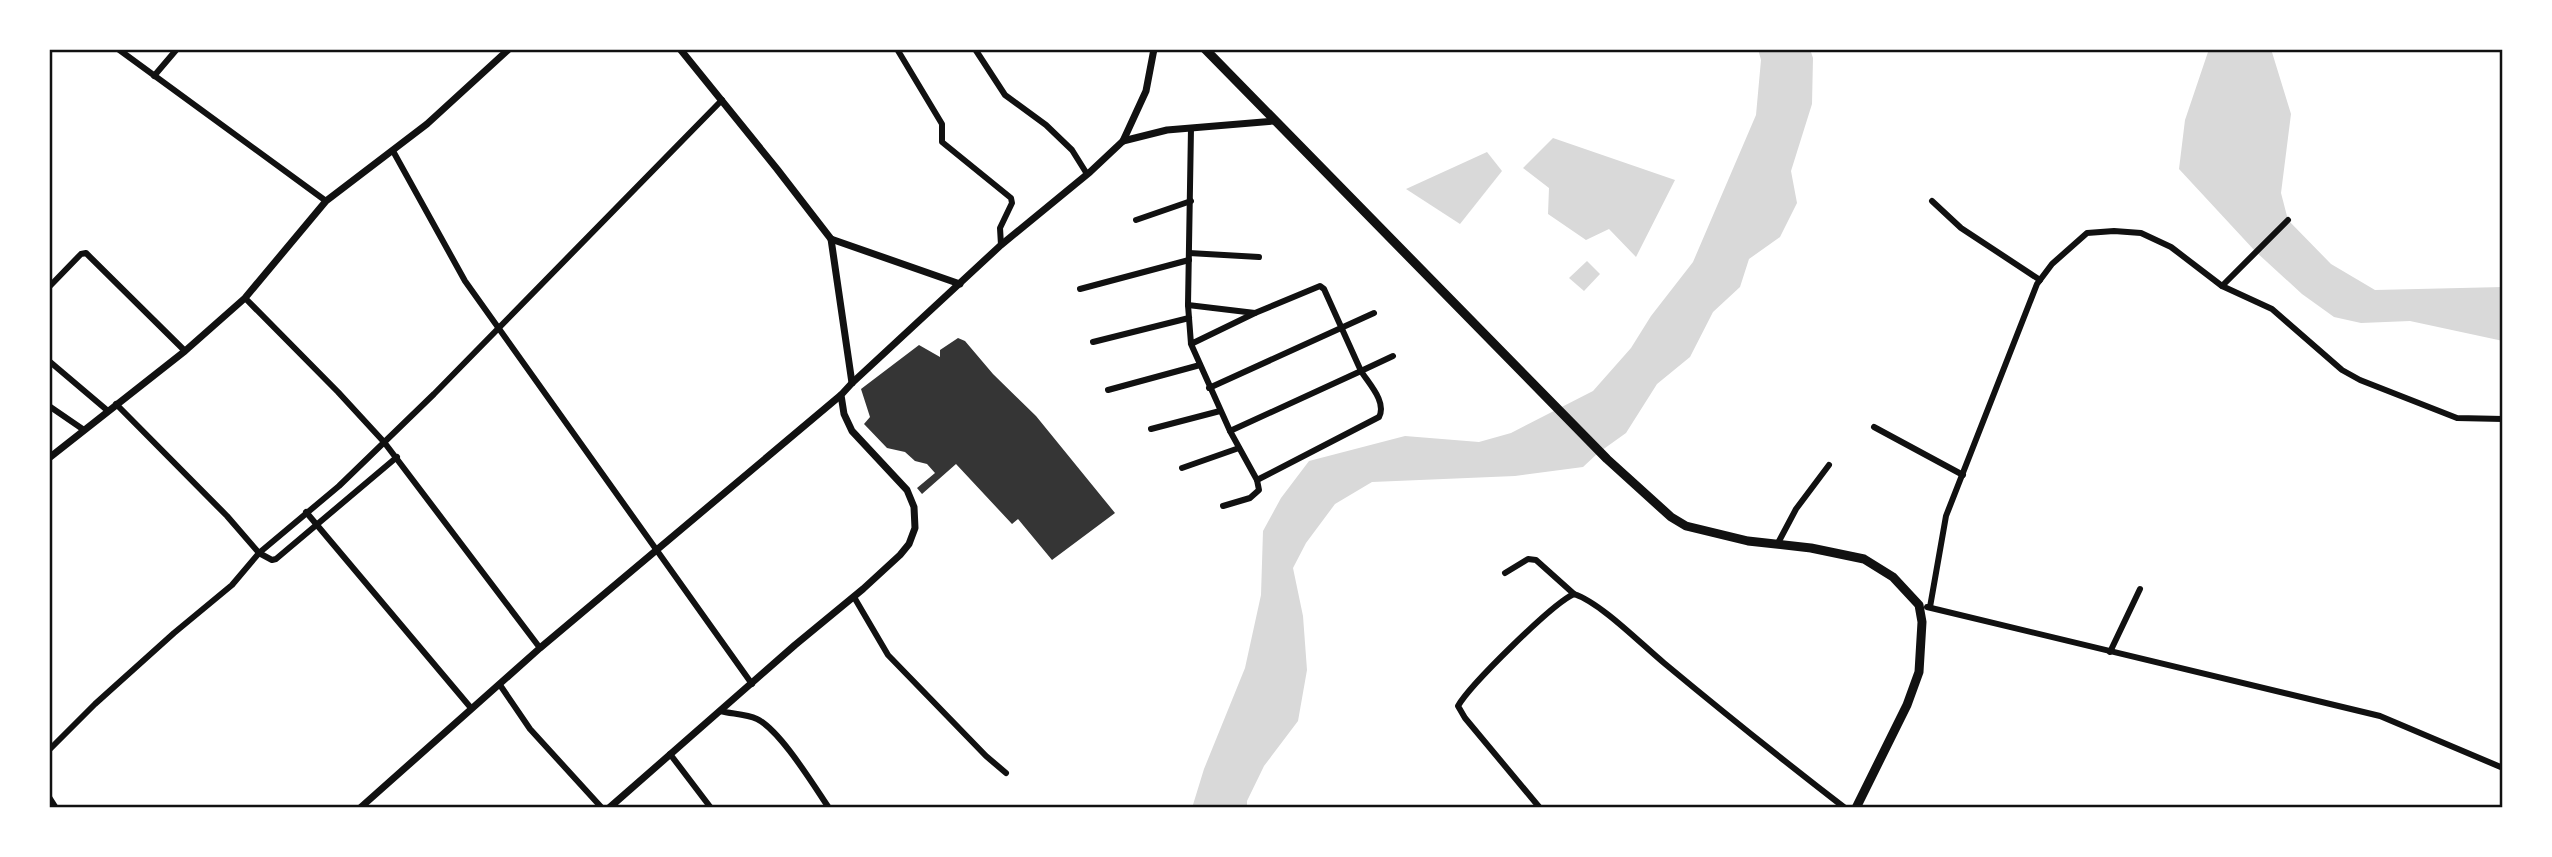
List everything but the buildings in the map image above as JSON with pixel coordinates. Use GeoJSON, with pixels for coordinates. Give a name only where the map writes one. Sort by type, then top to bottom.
{"type":"FeatureCollection","features":[{"type":"Feature","properties":{"kind":"main road"},"geometry":{"type":"LineString","coordinates":[[1205,49],[1607,459],[1671,517],[1686,526],[1734,538],[1851,554],[1893,577],[1919,605],[1922,622],[1919,671],[1907,705],[1856,808]]}},
{"type":"Feature","properties":{"kind":"street"},"geometry":{"type":"LineString","coordinates":[[118,49],[326,201]]}},
{"type":"Feature","properties":{"kind":"street"},"geometry":{"type":"LineString","coordinates":[[155,76],[177,49]]}},
{"type":"Feature","properties":{"kind":"street"},"geometry":{"type":"LineString","coordinates":[[49,458],[185,351],[245,298],[326,201],[393,151],[470,87],[509,49]]}},
{"type":"Feature","properties":{"kind":"street"},"geometry":{"type":"LineString","coordinates":[[692,49],[682,51],[831,239],[852,383]]}},
{"type":"Feature","properties":{"kind":"street"},"geometry":{"type":"LineString","coordinates":[[897,49],[942,124],[942,142],[1011,198],[1012,203],[1000,228],[1001,246]]}},
{"type":"Feature","properties":{"kind":"street"},"geometry":{"type":"LineString","coordinates":[[975,49],[1005,94],[1046,125],[1072,150],[1087,174]]}},
{"type":"Feature","properties":{"kind":"street"},"geometry":{"type":"LineString","coordinates":[[360,808],[540,648],[841,395],[1001,246],[1123,141],[1146,92],[1154,49]]}},
{"type":"Feature","properties":{"kind":"street"},"geometry":{"type":"LineString","coordinates":[[49,750],[94,704],[232,585],[259,553],[339,486],[722,100]]}},
{"type":"Feature","properties":{"kind":"street"},"geometry":{"type":"LineString","coordinates":[[1123,141],[1146,133],[1274,121]]}},
{"type":"Feature","properties":{"kind":"street"},"geometry":{"type":"LineString","coordinates":[[1191,128],[1188,305],[1191,344],[1209,388],[1259,488],[1253,496],[1223,506]]}},
{"type":"Feature","properties":{"kind":"street"},"geometry":{"type":"LineString","coordinates":[[393,151],[457,270],[752,684]]}},
{"type":"Feature","properties":{"kind":"street"},"geometry":{"type":"LineString","coordinates":[[1136,220],[1191,201]]}},
{"type":"Feature","properties":{"kind":"street"},"geometry":{"type":"LineString","coordinates":[[1931,201],[1961,228],[2040,280]]}},
{"type":"Feature","properties":{"kind":"street"},"geometry":{"type":"LineString","coordinates":[[2222,286],[2288,220]]}},
{"type":"Feature","properties":{"kind":"street"},"geometry":{"type":"LineString","coordinates":[[1930,607],[1946,516],[2040,280],[2052,264],[2087,233],[2141,233],[2160,241],[2222,286],[2268,306],[2342,370],[2360,380],[2456,418],[2503,419]]}},
{"type":"Feature","properties":{"kind":"street"},"geometry":{"type":"LineString","coordinates":[[831,239],[960,285]]}},
{"type":"Feature","properties":{"kind":"street"},"geometry":{"type":"LineString","coordinates":[[49,287],[80,254],[86,253],[185,351]]}},
{"type":"Feature","properties":{"kind":"street"},"geometry":{"type":"LineString","coordinates":[[1080,289],[1189,256],[1259,257]]}},
{"type":"Feature","properties":{"kind":"street"},"geometry":{"type":"LineString","coordinates":[[1191,344],[1320,286],[1324,289],[1361,371],[1382,404],[1379,417],[1257,480]]}},
{"type":"Feature","properties":{"kind":"street"},"geometry":{"type":"LineString","coordinates":[[245,298],[338,392],[397,457],[540,648]]}},
{"type":"Feature","properties":{"kind":"street"},"geometry":{"type":"LineString","coordinates":[[1188,305],[1255,313]]}},
{"type":"Feature","properties":{"kind":"street"},"geometry":{"type":"LineString","coordinates":[[1209,388],[1374,313]]}},
{"type":"Feature","properties":{"kind":"street"},"geometry":{"type":"LineString","coordinates":[[1093,342],[1189,318]]}},
{"type":"Feature","properties":{"kind":"street"},"geometry":{"type":"LineString","coordinates":[[1230,431],[1393,356]]}},
{"type":"Feature","properties":{"kind":"street"},"geometry":{"type":"LineString","coordinates":[[49,361],[108,411]]}},
{"type":"Feature","properties":{"kind":"street"},"geometry":{"type":"LineString","coordinates":[[1108,390],[1200,365]]}},
{"type":"Feature","properties":{"kind":"street"},"geometry":{"type":"LineString","coordinates":[[609,808],[795,645],[854,597],[909,544],[915,528],[914,507],[906,490],[852,431],[844,414],[841,395]]}},
{"type":"Feature","properties":{"kind":"street"},"geometry":{"type":"LineString","coordinates":[[116,404],[228,516],[259,553],[272,560],[318,526],[397,457]]}},
{"type":"Feature","properties":{"kind":"street"},"geometry":{"type":"LineString","coordinates":[[49,406],[84,430]]}},
{"type":"Feature","properties":{"kind":"street"},"geometry":{"type":"LineString","coordinates":[[1151,429],[1220,411]]}},
{"type":"Feature","properties":{"kind":"street"},"geometry":{"type":"LineString","coordinates":[[1874,427],[1963,475]]}},
{"type":"Feature","properties":{"kind":"street"},"geometry":{"type":"LineString","coordinates":[[1182,468],[1239,448]]}},
{"type":"Feature","properties":{"kind":"street"},"geometry":{"type":"LineString","coordinates":[[1778,543],[1796,509],[1829,465]]}},
{"type":"Feature","properties":{"kind":"street"},"geometry":{"type":"LineString","coordinates":[[306,512],[471,708]]}},
{"type":"Feature","properties":{"kind":"street"},"geometry":{"type":"LineString","coordinates":[[1505,573],[1528,559],[1536,560],[1574,594],[1609,617],[1762,744],[1845,808]]}},
{"type":"Feature","properties":{"kind":"street"},"geometry":{"type":"LineString","coordinates":[[2110,652],[2140,589]]}},
{"type":"Feature","properties":{"kind":"street"},"geometry":{"type":"LineString","coordinates":[[1540,808],[1458,706],[1508,650],[1574,594]]}},
{"type":"Feature","properties":{"kind":"street"},"geometry":{"type":"LineString","coordinates":[[854,597],[888,655],[1006,774]]}},
{"type":"Feature","properties":{"kind":"street"},"geometry":{"type":"LineString","coordinates":[[1919,605],[2380,716],[2503,768]]}},
{"type":"Feature","properties":{"kind":"street"},"geometry":{"type":"LineString","coordinates":[[499,685],[530,729],[601,808]]}},
{"type":"Feature","properties":{"kind":"street"},"geometry":{"type":"LineString","coordinates":[[720,712],[749,716],[767,726],[829,808]]}},
{"type":"Feature","properties":{"kind":"street"},"geometry":{"type":"LineString","coordinates":[[670,754],[711,808]]}},
{"type":"Feature","properties":{"kind":"street"},"geometry":{"type":"LineString","coordinates":[[49,797],[57,808]]}},
{"type":"Feature","properties":{"kind":"shaded area"},"geometry":{"type":"Polygon","coordinates":[[[1758,49],[1810,49],[1813,58],[1812,104],[1791,171],[1797,203],[1780,237],[1749,259],[1740,287],[1713,312],[1690,357],[1657,384],[1626,433],[1583,467],[1515,476],[1372,482],[1335,504],[1306,543],[1293,568],[1303,616],[1307,670],[1298,721],[1264,766],[1247,801],[1247,808],[1192,808],[1204,769],[1245,668],[1261,595],[1263,531],[1281,498],[1309,461],[1405,436],[1479,442],[1511,433],[1593,391],[1631,348],[1651,316],[1693,262],[1756,115],[1761,60],[1758,49]]]}},
{"type":"Feature","properties":{"kind":"shaded area"},"geometry":{"type":"Polygon","coordinates":[[[2209,49],[2271,49],[2291,114],[2281,193],[2288,220],[2331,264],[2375,290],[2503,287],[2503,341],[2410,321],[2361,323],[2334,317],[2302,294],[2255,251],[2179,169],[2185,120],[2209,49]]]}},
{"type":"Feature","properties":{"kind":"shaded area"},"geometry":{"type":"Polygon","coordinates":[[[1553,138],[1675,180],[1636,257],[1609,229],[1586,240],[1548,214],[1549,188],[1523,168],[1553,138]]]}},
{"type":"Feature","properties":{"kind":"shaded area"},"geometry":{"type":"Polygon","coordinates":[[[1487,152],[1502,171],[1460,224],[1406,189],[1487,152]]]}},
{"type":"Feature","properties":{"kind":"shaded area"},"geometry":{"type":"Polygon","coordinates":[[[1587,261],[1600,274],[1584,291],[1569,278],[1587,261]]]}}]}
